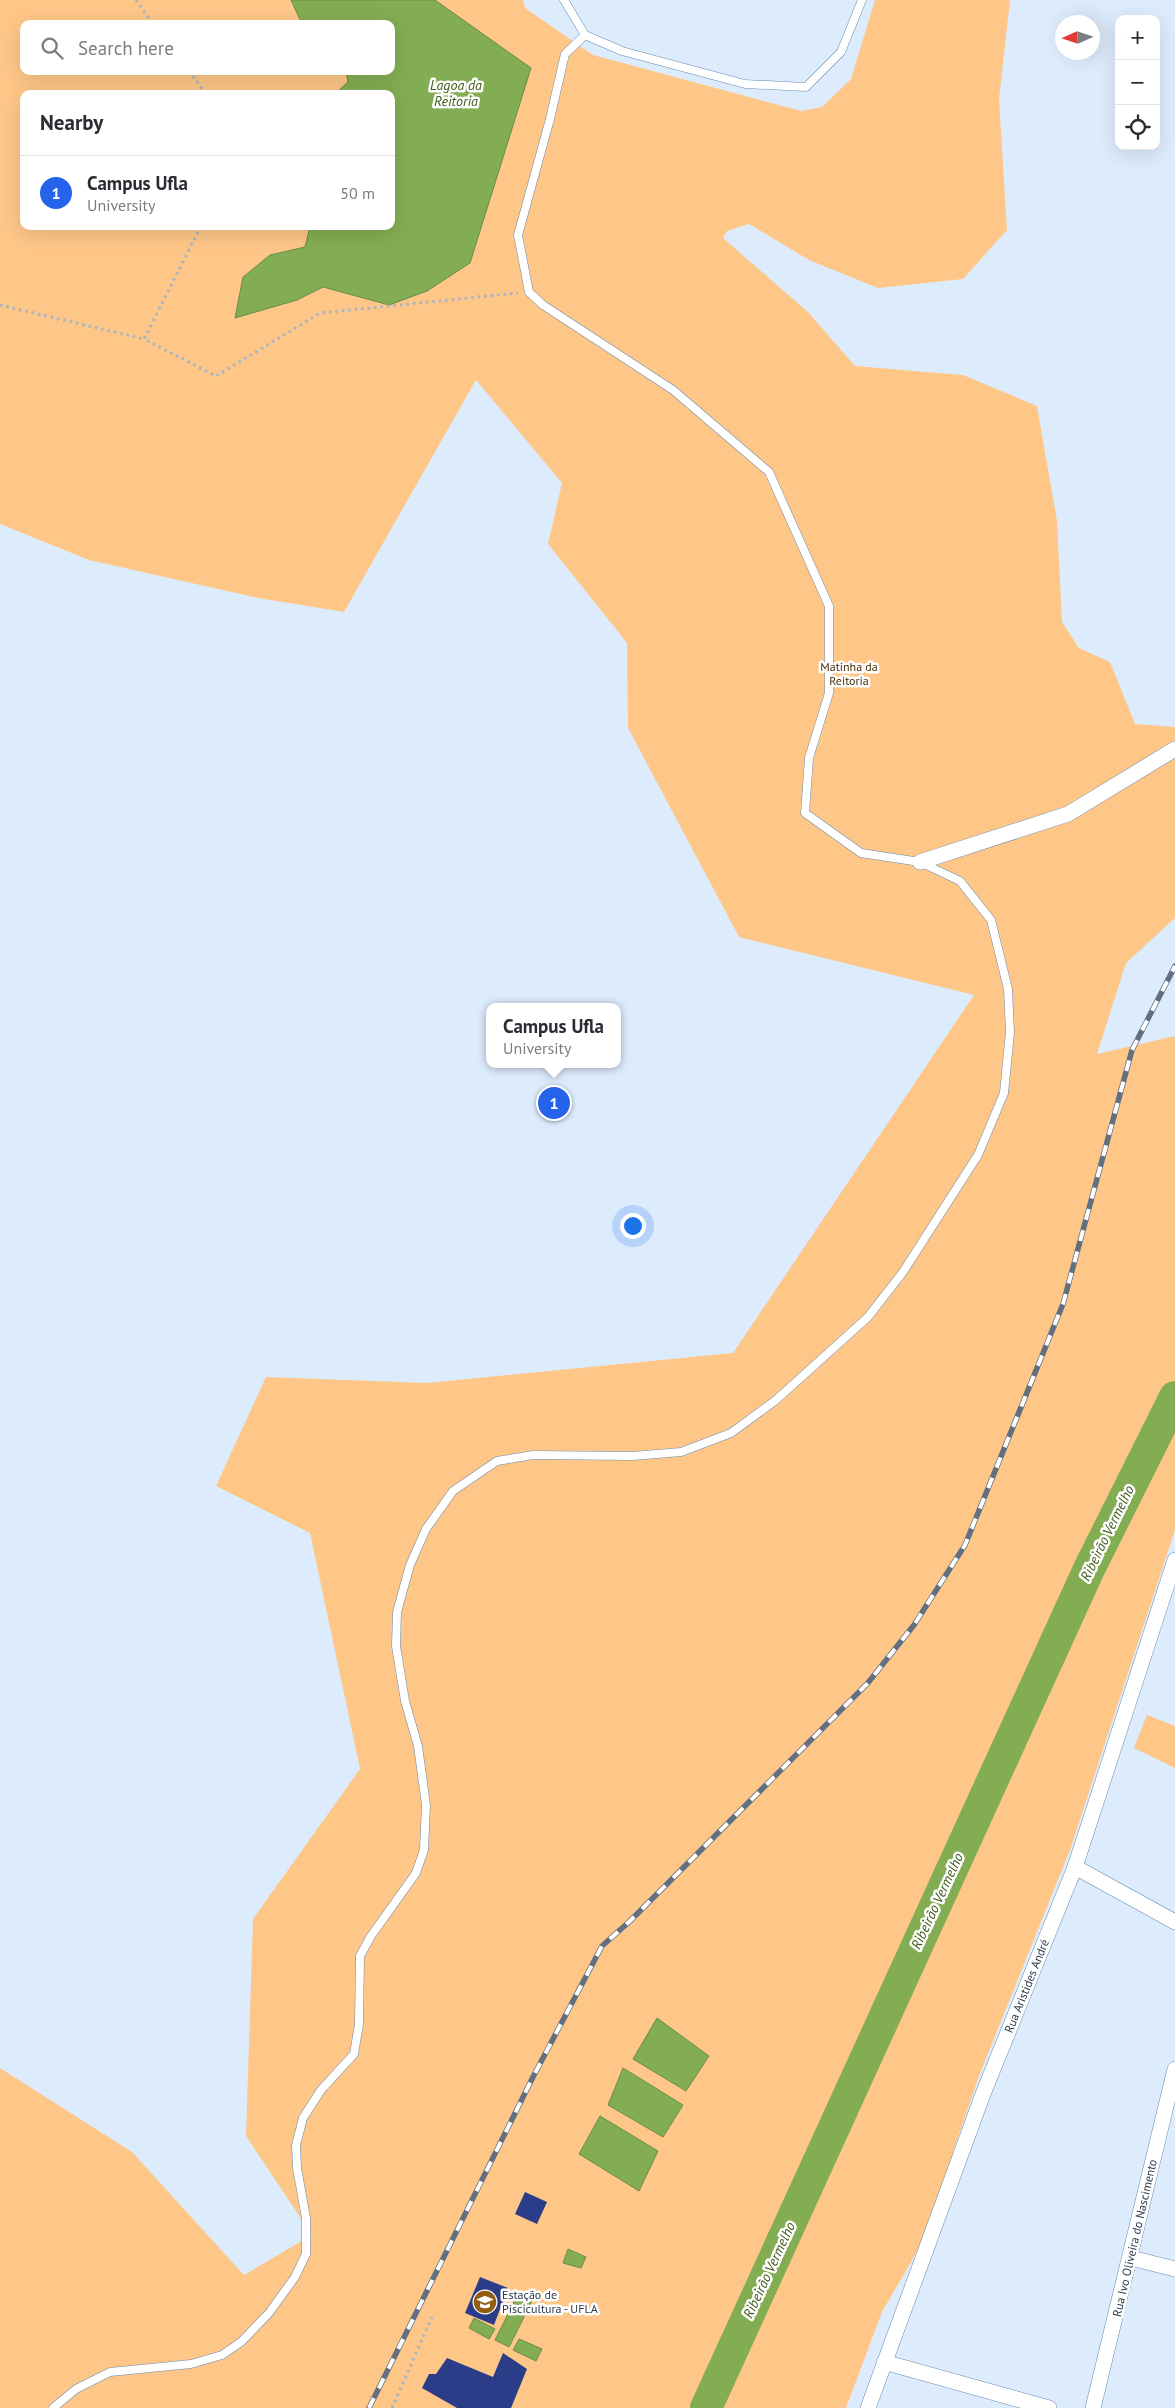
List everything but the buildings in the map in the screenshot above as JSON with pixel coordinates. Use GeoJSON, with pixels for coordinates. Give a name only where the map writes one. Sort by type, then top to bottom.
{"type":"FeatureCollection","features":[{"type":"Feature","properties":{"kind":"street"},"geometry":{"type":"LineString","coordinates":[[920,862],[1068,814],[1175,749]]}},
{"type":"Feature","properties":{"kind":"street","name":"Rua Aristides André"},"geometry":{"type":"LineString","coordinates":[[868,2408],[983,2094],[1075,1867],[1175,1560]]}},
{"type":"Feature","properties":{"kind":"street"},"geometry":{"type":"LineString","coordinates":[[1075,1867],[1175,1922]]}},
{"type":"Feature","properties":{"kind":"street","name":"Rua Ivo Oliveira do Nascimento"},"geometry":{"type":"LineString","coordinates":[[1094,2408],[1170,2108],[1175,2069]]}},
{"type":"Feature","properties":{"kind":"street"},"geometry":{"type":"LineString","coordinates":[[1131,2258],[1175,2269]]}},
{"type":"Feature","properties":{"kind":"street"},"geometry":{"type":"LineString","coordinates":[[884,2362],[1049,2408]]}},
{"type":"Feature","properties":{"kind":"lane"},"geometry":{"type":"LineString","coordinates":[[564,0],[585,35],[622,51],[745,84],[806,87],[841,52],[862,0]]}},
{"type":"Feature","properties":{"kind":"lane"},"geometry":{"type":"LineString","coordinates":[[53,2408],[76,2389],[110,2372],[191,2364],[222,2355],[241,2342],[269,2313],[295,2277],[306,2254],[306,2218],[296,2168],[296,2145],[303,2118],[321,2090],[354,2054],[359,2024],[360,1956],[371,1936],[416,1874],[424,1850],[426,1805],[418,1746],[405,1702],[396,1646],[397,1612],[410,1565],[426,1529],[453,1491],[497,1460],[534,1455],[632,1456],[681,1452],[731,1433],[776,1400],[868,1317],[903,1272],[978,1155],[1004,1093],[1010,1032],[1008,989],[991,920],[960,881],[920,862],[861,853],[805,813],[810,758],[829,693],[829,606],[769,472],[674,390],[543,305],[529,292],[518,235],[550,119],[565,54],[585,35]]}},
{"type":"Feature","properties":{"kind":"path"},"geometry":{"type":"LineString","coordinates":[[136,0],[150,20]]}},
{"type":"Feature","properties":{"kind":"path"},"geometry":{"type":"LineString","coordinates":[[192,75],[203,90]]}},
{"type":"Feature","properties":{"kind":"path"},"geometry":{"type":"LineString","coordinates":[[144,339],[199,230]]}},
{"type":"Feature","properties":{"kind":"path"},"geometry":{"type":"LineString","coordinates":[[0,304],[144,339],[216,376],[320,313],[529,292]]}},
{"type":"Feature","properties":{"kind":"path"},"geometry":{"type":"LineString","coordinates":[[392,2408],[432,2316]]}},
{"type":"Feature","properties":{"kind":"green space","name":"Matinha da Reitoria"},"geometry":{"type":"Polygon","coordinates":[[[0,0],[523,0],[525,8],[593,55],[801,111],[822,107],[851,79],[875,0],[1010,0],[999,99],[1007,230],[963,279],[878,288],[809,260],[749,224],[727,231],[723,238],[808,312],[855,366],[963,375],[1037,406],[1057,521],[1062,622],[1079,648],[1110,662],[1135,724],[1175,727],[1175,918],[1126,963],[1097,1054],[1175,1036],[1175,1530],[1070,1850],[979,2076],[922,2243],[882,2312],[846,2408],[0,2408],[0,2068],[132,2152],[244,2275],[312,2235],[246,2136],[253,1919],[360,1769],[310,1533],[216,1486],[266,1377],[427,1383],[733,1353],[974,995],[739,937],[628,728],[627,643],[548,544],[562,483],[476,380],[344,612],[258,598],[89,560],[0,524],[0,0]]]}},
{"type":"Feature","properties":{"kind":"green space"},"geometry":{"type":"Polygon","coordinates":[[[1147,1715],[1175,1726],[1175,1768],[1134,1748],[1147,1715]]]}},
{"type":"Feature","properties":{"kind":"water","name":"Lagoa da Reitoria"},"geometry":{"type":"Polygon","coordinates":[[[291,0],[435,0],[531,68],[470,263],[427,291],[389,305],[323,287],[297,300],[235,318],[243,277],[270,255],[305,247],[309,230],[395,230],[395,90],[339,90],[348,82],[347,75],[395,75],[395,20],[300,20],[291,0]]]}},
{"type":"Feature","properties":{"kind":"water"},"geometry":{"type":"Polygon","coordinates":[[[657,2018],[709,2056],[686,2091],[633,2059],[657,2018]]]}},
{"type":"Feature","properties":{"kind":"water"},"geometry":{"type":"Polygon","coordinates":[[[623,2068],[683,2105],[663,2137],[608,2105],[623,2068]]]}},
{"type":"Feature","properties":{"kind":"water"},"geometry":{"type":"Polygon","coordinates":[[[600,2116],[658,2151],[639,2191],[579,2154],[600,2116]]]}},
{"type":"Feature","properties":{"kind":"water"},"geometry":{"type":"Polygon","coordinates":[[[568,2249],[586,2257],[581,2268],[563,2263],[568,2249]]]}},
{"type":"Feature","properties":{"kind":"water"},"geometry":{"type":"Polygon","coordinates":[[[517,2296],[532,2301],[509,2347],[495,2340],[517,2296]]]}},
{"type":"Feature","properties":{"kind":"water"},"geometry":{"type":"Polygon","coordinates":[[[474,2318],[495,2329],[489,2339],[469,2328],[474,2318]]]}},
{"type":"Feature","properties":{"kind":"water"},"geometry":{"type":"Polygon","coordinates":[[[519,2339],[542,2349],[536,2361],[513,2350],[519,2339]]]}},
{"type":"Feature","properties":{"kind":"waterway","name":"Ribeirão Vermelho"},"geometry":{"type":"LineString","coordinates":[[706,2408],[1089,1569],[1175,1397]]}},
{"type":"Feature","properties":{"kind":"railway"},"geometry":{"type":"LineString","coordinates":[[369,2408],[533,2077],[602,1946],[630,1921],[867,1684],[914,1625],[965,1545],[1063,1304],[1132,1050],[1175,966]]}},
{"type":"Feature","properties":{"kind":"place","name":"Campus Ufla"},"geometry":{"type":"Point","coordinates":[554,1103]}},
{"type":"Feature","properties":{"kind":"place","name":"Estação de Piscicultura - UFLA"},"geometry":{"type":"Point","coordinates":[485,2302]}}]}
